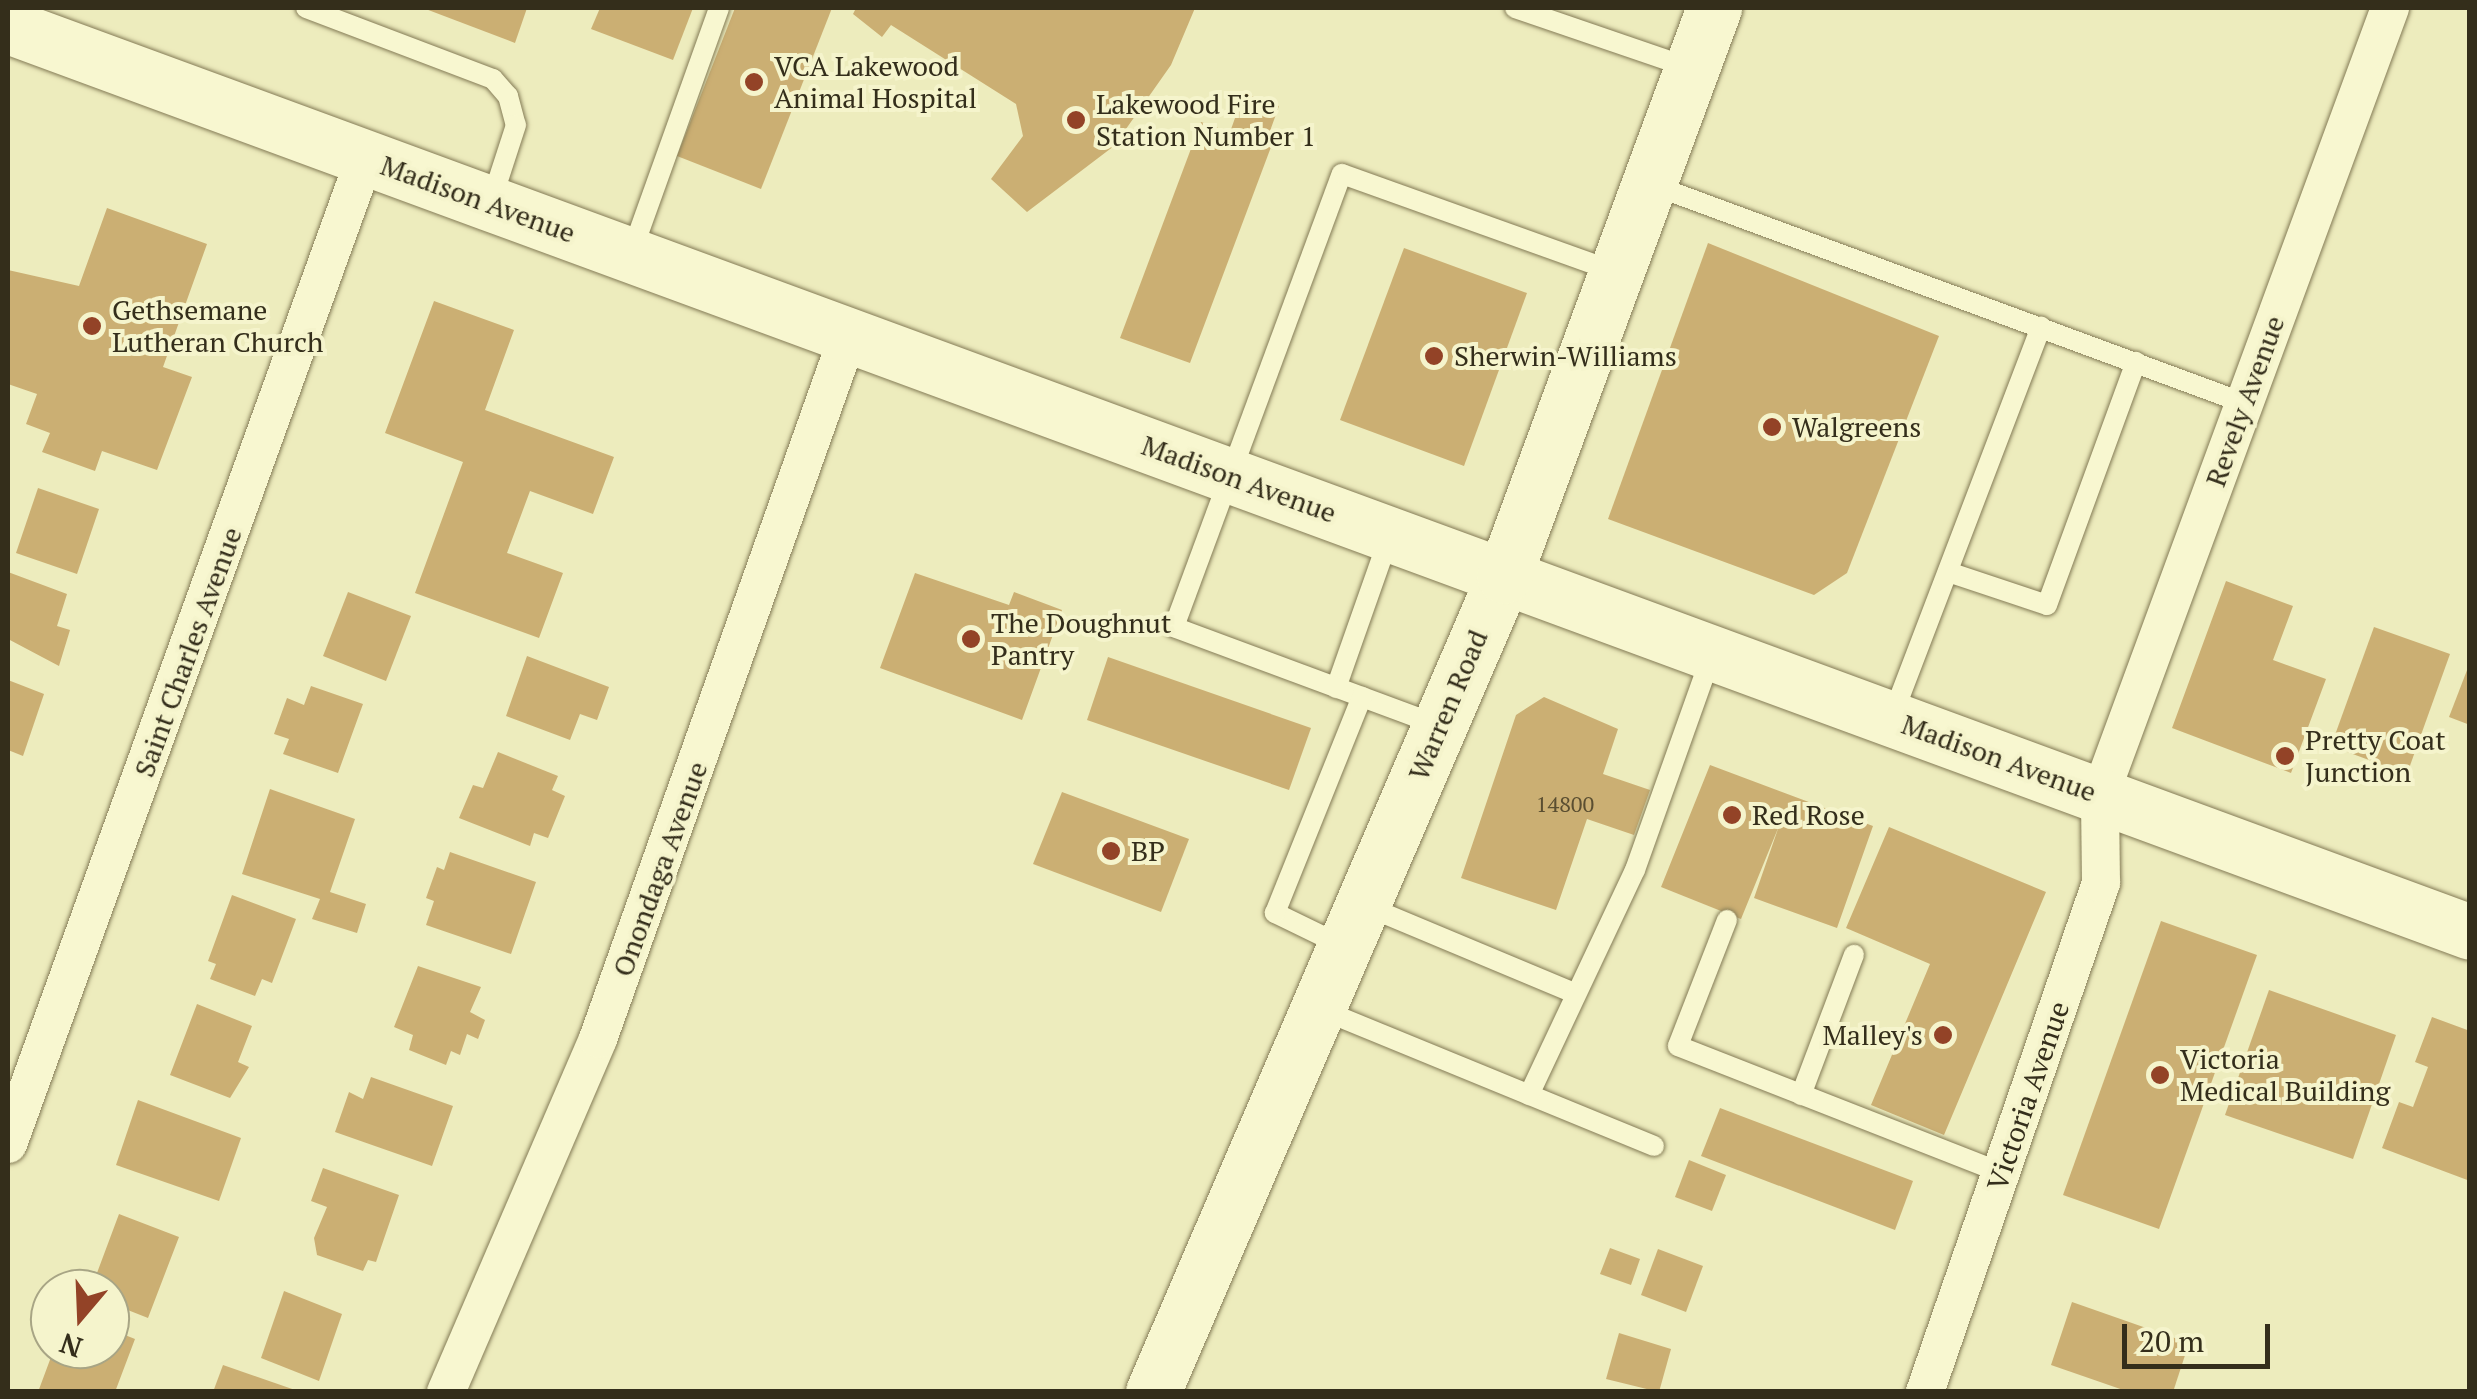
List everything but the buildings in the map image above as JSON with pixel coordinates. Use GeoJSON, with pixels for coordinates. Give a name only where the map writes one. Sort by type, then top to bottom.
{"type":"FeatureCollection","features":[{"type":"Feature","properties":{"kind":"main road","name":"Warren Road"},"geometry":{"type":"LineString","coordinates":[[1154,1392],[1504,576],[1714,8]]}},
{"type":"Feature","properties":{"kind":"main road","name":"Madison Avenue"},"geometry":{"type":"LineString","coordinates":[[8,26],[2470,932]]}},
{"type":"Feature","properties":{"kind":"street","name":"Revely Avenue"},"geometry":{"type":"LineString","coordinates":[[2100,795],[2390,8]]}},
{"type":"Feature","properties":{"kind":"street","name":"Saint Charles Avenue"},"geometry":{"type":"LineString","coordinates":[[8,1144],[365,158]]}},
{"type":"Feature","properties":{"kind":"street","name":"Onondaga Avenue"},"geometry":{"type":"LineString","coordinates":[[446,1392],[598,1039],[848,336]]}},
{"type":"Feature","properties":{"kind":"street","name":"Victoria Avenue"},"geometry":{"type":"LineString","coordinates":[[1925,1392],[2101,883],[2100,795]]}},
{"type":"Feature","properties":{"kind":"lane"},"geometry":{"type":"LineString","coordinates":[[306,8],[493,79],[508,96],[516,125],[491,204]]}},
{"type":"Feature","properties":{"kind":"lane"},"geometry":{"type":"LineString","coordinates":[[631,256],[719,8]]}},
{"type":"Feature","properties":{"kind":"lane"},"geometry":{"type":"LineString","coordinates":[[1515,8],[1692,68]]}},
{"type":"Feature","properties":{"kind":"lane"},"geometry":{"type":"LineString","coordinates":[[1440,726],[1174,627],[1342,174],[1617,272]]}},
{"type":"Feature","properties":{"kind":"lane"},"geometry":{"type":"LineString","coordinates":[[1650,184],[2244,403]]}},
{"type":"Feature","properties":{"kind":"lane"},"geometry":{"type":"LineString","coordinates":[[1891,718],[2041,326]]}},
{"type":"Feature","properties":{"kind":"lane"},"geometry":{"type":"LineString","coordinates":[[1948,572],[2047,605],[2136,362]]}},
{"type":"Feature","properties":{"kind":"lane"},"geometry":{"type":"LineString","coordinates":[[1336,688],[1390,534]]}},
{"type":"Feature","properties":{"kind":"lane"},"geometry":{"type":"LineString","coordinates":[[1530,1096],[1572,992],[1634,870],[1713,652]]}},
{"type":"Feature","properties":{"kind":"lane"},"geometry":{"type":"LineString","coordinates":[[1362,697],[1274,913],[1354,926],[1572,992]]}},
{"type":"Feature","properties":{"kind":"lane"},"geometry":{"type":"LineString","coordinates":[[1727,920],[1678,1046],[2002,1172]]}},
{"type":"Feature","properties":{"kind":"lane"},"geometry":{"type":"LineString","coordinates":[[1801,1095],[1854,955]]}},
{"type":"Feature","properties":{"kind":"lane"},"geometry":{"type":"LineString","coordinates":[[1318,1009],[1654,1146]]}},
{"type":"Feature","properties":{"kind":"place","name":"VCA Lakewood Animal Hospital"},"geometry":{"type":"Point","coordinates":[754,82]}},
{"type":"Feature","properties":{"kind":"place","name":"Lakewood Fire Station Number 1"},"geometry":{"type":"Point","coordinates":[1076,120]}},
{"type":"Feature","properties":{"kind":"place","name":"Gethsemane Lutheran Church"},"geometry":{"type":"Point","coordinates":[92,326]}},
{"type":"Feature","properties":{"kind":"place","name":"Sherwin-Williams"},"geometry":{"type":"Point","coordinates":[1434,356]}},
{"type":"Feature","properties":{"kind":"place","name":"Walgreens"},"geometry":{"type":"Point","coordinates":[1772,427]}},
{"type":"Feature","properties":{"kind":"place","name":"The Doughnut Pantry"},"geometry":{"type":"Point","coordinates":[971,639]}},
{"type":"Feature","properties":{"kind":"place","name":"Pretty Coat Junction"},"geometry":{"type":"Point","coordinates":[2285,756]}},
{"type":"Feature","properties":{"kind":"place","name":"Red Rose"},"geometry":{"type":"Point","coordinates":[1732,815]}},
{"type":"Feature","properties":{"kind":"place","name":"BP"},"geometry":{"type":"Point","coordinates":[1111,851]}},
{"type":"Feature","properties":{"kind":"place","name":"Malley's"},"geometry":{"type":"Point","coordinates":[1943,1035]}},
{"type":"Feature","properties":{"kind":"place","name":"Victoria Medical Building"},"geometry":{"type":"Point","coordinates":[2160,1075]}}]}
